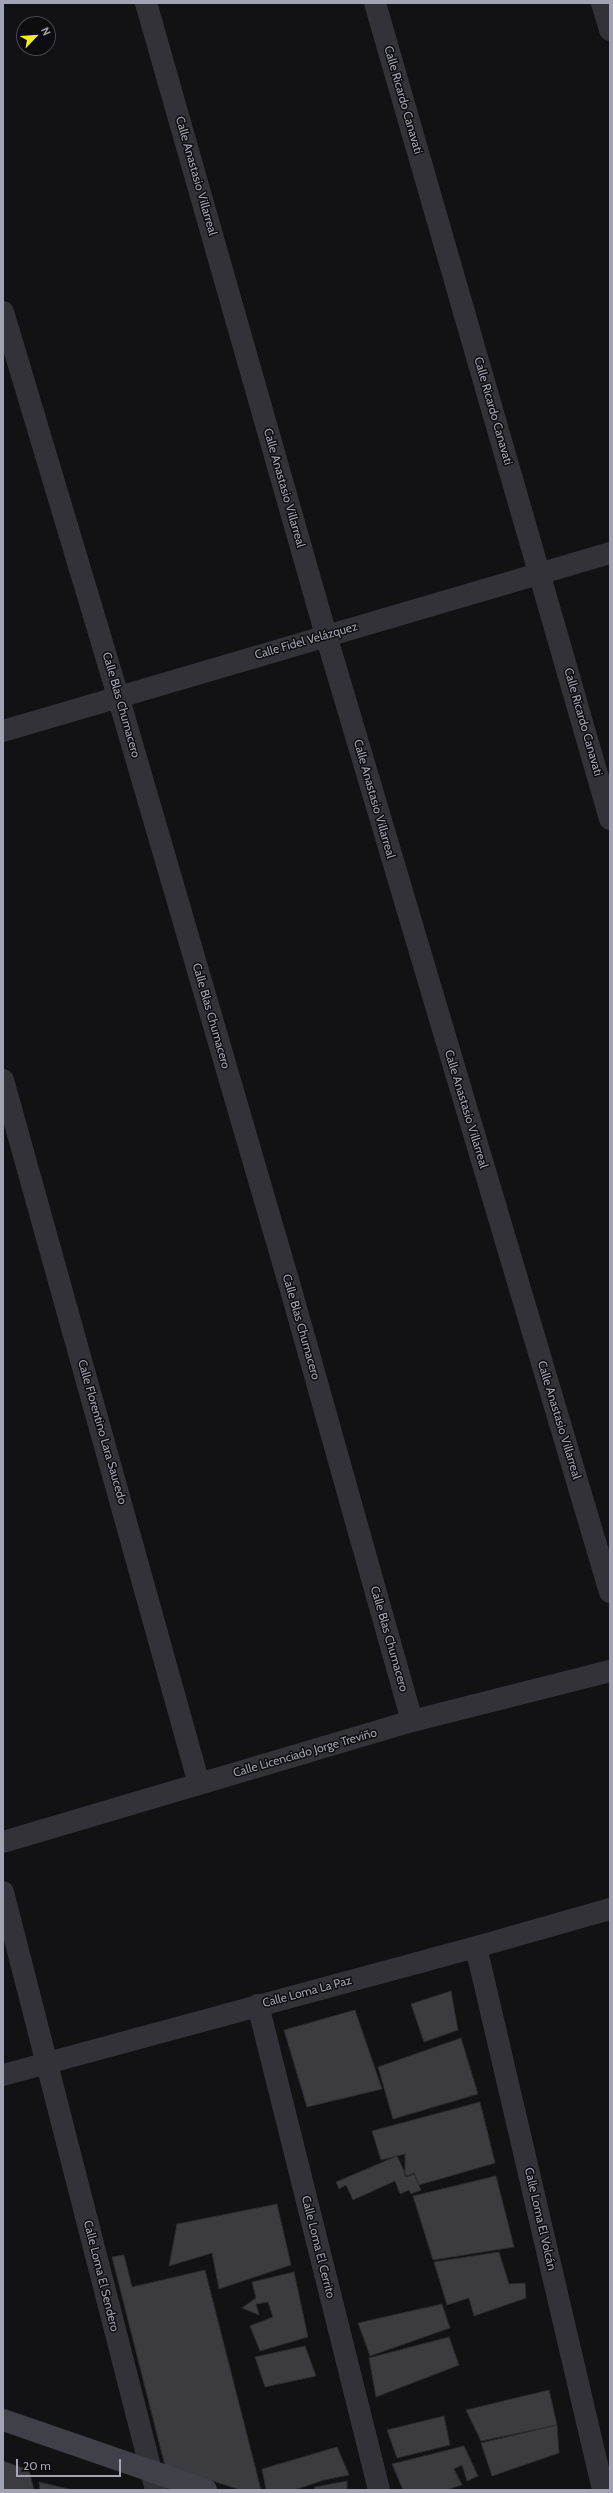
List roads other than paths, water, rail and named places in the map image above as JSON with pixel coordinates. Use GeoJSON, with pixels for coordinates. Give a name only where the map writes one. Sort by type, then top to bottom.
{"type":"FeatureCollection","features":[{"type":"Feature","properties":{"kind":"street","name":"Calle Anastasio Villarreal"},"geometry":{"type":"LineString","coordinates":[[146,3],[326,635],[610,1592]]}},
{"type":"Feature","properties":{"kind":"street","name":"Calle Ricardo Canavati"},"geometry":{"type":"LineString","coordinates":[[374,3],[541,573],[610,819]]}},
{"type":"Feature","properties":{"kind":"street"},"geometry":{"type":"LineString","coordinates":[[602,3],[610,30]]}},
{"type":"Feature","properties":{"kind":"street","name":"Calle Blas Chumacero"},"geometry":{"type":"LineString","coordinates":[[3,312],[118,696],[291,1290],[412,1722]]}},
{"type":"Feature","properties":{"kind":"street","name":"Calle Fidel Velázquez"},"geometry":{"type":"LineString","coordinates":[[3,732],[118,696],[610,553]]}},
{"type":"Feature","properties":{"kind":"street","name":"Calle Florentino Lara Saucedo"},"geometry":{"type":"LineString","coordinates":[[3,1080],[199,1784]]}},
{"type":"Feature","properties":{"kind":"street","name":"Calle Licenciado Jorge Treviño"},"geometry":{"type":"LineString","coordinates":[[3,1842],[412,1722],[610,1671]]}},
{"type":"Feature","properties":{"kind":"street","name":"Calle Loma El Sendero"},"geometry":{"type":"LineString","coordinates":[[3,1892],[48,2062],[153,2481]]}},
{"type":"Feature","properties":{"kind":"street","name":"Calle Loma La Paz"},"geometry":{"type":"LineString","coordinates":[[3,2075],[476,1947],[610,1909]]}},
{"type":"Feature","properties":{"kind":"street","name":"Calle Loma El Volcán"},"geometry":{"type":"LineString","coordinates":[[476,1947],[603,2490]]}},
{"type":"Feature","properties":{"kind":"street","name":"Calle Loma El Cerrito"},"geometry":{"type":"LineString","coordinates":[[258,2005],[379,2490]]}},
{"type":"Feature","properties":{"kind":"street"},"geometry":{"type":"LineString","coordinates":[[3,2420],[153,2481],[206,2490]]}}]}
